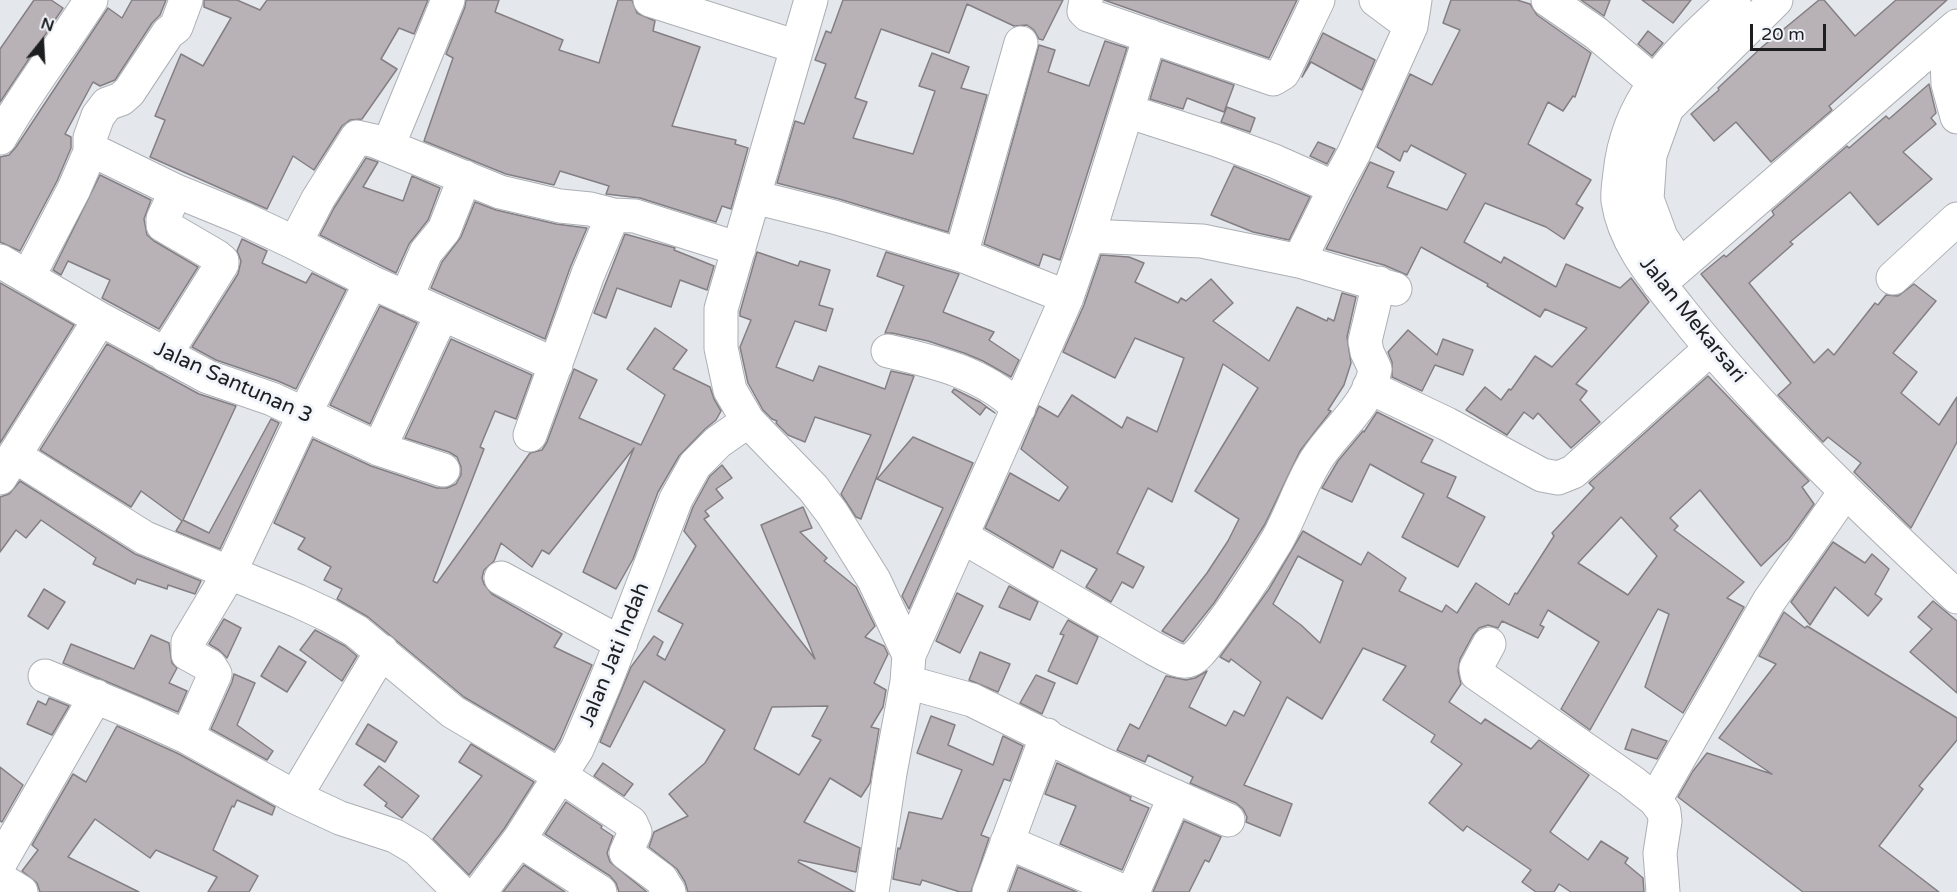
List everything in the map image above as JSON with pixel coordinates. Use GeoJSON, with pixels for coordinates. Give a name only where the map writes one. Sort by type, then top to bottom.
{"type":"FeatureCollection","features":[{"type":"Feature","properties":{"kind":"street"},"geometry":{"type":"LineString","coordinates":[[0,138],[22,99],[91,0]]}},
{"type":"Feature","properties":{"kind":"street"},"geometry":{"type":"LineString","coordinates":[[14,269],[74,189],[90,149],[90,138],[98,116],[107,104],[121,99],[129,92],[168,33],[176,27],[186,0]]}},
{"type":"Feature","properties":{"kind":"street"},"geometry":{"type":"LineString","coordinates":[[388,146],[448,0]]}},
{"type":"Feature","properties":{"kind":"street"},"geometry":{"type":"LineString","coordinates":[[650,0],[797,47]]}},
{"type":"Feature","properties":{"kind":"street"},"geometry":{"type":"LineString","coordinates":[[812,0],[722,309],[721,348],[730,390],[748,421],[813,488],[832,513],[874,580],[908,668],[1098,762],[1228,820]]}},
{"type":"Feature","properties":{"kind":"street"},"geometry":{"type":"LineString","coordinates":[[1086,0],[1084,11],[1088,15],[1265,77],[1275,78],[1283,73],[1318,0]]}},
{"type":"Feature","properties":{"kind":"street"},"geometry":{"type":"LineString","coordinates":[[1299,261],[1354,153],[1413,13],[1376,0]]}},
{"type":"Feature","properties":{"kind":"street","name":"Jalan Mekarsari"},"geometry":{"type":"LineString","coordinates":[[1734,0],[1689,43],[1654,82],[1639,107],[1622,150],[1617,200],[1629,240],[1670,275],[1710,349],[1845,492],[1957,597]]}},
{"type":"Feature","properties":{"kind":"street"},"geometry":{"type":"LineString","coordinates":[[1776,0],[1667,108],[1650,155],[1647,199],[1661,237],[1670,275],[1951,31]]}},
{"type":"Feature","properties":{"kind":"street"},"geometry":{"type":"LineString","coordinates":[[1564,4],[1654,82]]}},
{"type":"Feature","properties":{"kind":"street"},"geometry":{"type":"LineString","coordinates":[[1951,31],[1948,84],[1957,117]]}},
{"type":"Feature","properties":{"kind":"street"},"geometry":{"type":"LineString","coordinates":[[872,892],[908,668],[961,536],[1067,297],[1150,36]]}},
{"type":"Feature","properties":{"kind":"street"},"geometry":{"type":"LineString","coordinates":[[961,255],[1021,44]]}},
{"type":"Feature","properties":{"kind":"street"},"geometry":{"type":"LineString","coordinates":[[1126,111],[1265,157],[1335,188]]}},
{"type":"Feature","properties":{"kind":"street"},"geometry":{"type":"LineString","coordinates":[[295,243],[318,199],[357,137],[388,146],[500,192],[560,206],[590,208],[613,215],[635,216],[739,249]]}},
{"type":"Feature","properties":{"kind":"street"},"geometry":{"type":"LineString","coordinates":[[90,149],[176,191],[295,243],[371,282],[556,364]]}},
{"type":"Feature","properties":{"kind":"street"},"geometry":{"type":"LineString","coordinates":[[406,298],[426,252],[444,230],[465,177]]}},
{"type":"Feature","properties":{"kind":"street"},"geometry":{"type":"LineString","coordinates":[[165,355],[220,268],[222,261],[165,227],[163,219],[176,191]]}},
{"type":"Feature","properties":{"kind":"street"},"geometry":{"type":"LineString","coordinates":[[754,197],[834,217],[961,255],[1067,297]]}},
{"type":"Feature","properties":{"kind":"street"},"geometry":{"type":"LineString","coordinates":[[530,435],[588,274],[613,215]]}},
{"type":"Feature","properties":{"kind":"street"},"geometry":{"type":"LineString","coordinates":[[1893,278],[1957,219]]}},
{"type":"Feature","properties":{"kind":"street"},"geometry":{"type":"LineString","coordinates":[[961,536],[1153,648],[1180,661],[1188,661],[1196,656],[1233,607],[1276,542],[1316,460],[1358,407],[1370,387],[1375,369],[1366,352],[1365,340],[1387,286],[1299,261],[1202,241],[1088,236]]}},
{"type":"Feature","properties":{"kind":"street","name":"Jalan Santunan 3"},"geometry":{"type":"LineString","coordinates":[[14,269],[100,319],[208,377],[272,399],[379,449],[443,470]]}},
{"type":"Feature","properties":{"kind":"street"},"geometry":{"type":"LineString","coordinates":[[187,737],[215,674],[210,666],[188,654],[186,646],[230,572],[304,415],[371,282]]}},
{"type":"Feature","properties":{"kind":"street"},"geometry":{"type":"LineString","coordinates":[[379,449],[442,314]]}},
{"type":"Feature","properties":{"kind":"street"},"geometry":{"type":"LineString","coordinates":[[100,319],[7,467],[145,538],[328,615],[356,631],[453,712],[561,776],[631,823],[635,832],[626,853],[661,879],[669,892]]}},
{"type":"Feature","properties":{"kind":"street"},"geometry":{"type":"LineString","coordinates":[[1370,387],[1447,424],[1542,475],[1558,478],[1573,472],[1710,349]]}},
{"type":"Feature","properties":{"kind":"street"},"geometry":{"type":"LineString","coordinates":[[888,351],[935,362],[979,379],[1019,408]]}},
{"type":"Feature","properties":{"kind":"street","name":"Jalan Jati Indah"},"geometry":{"type":"LineString","coordinates":[[480,892],[519,840],[577,749],[676,500],[695,465],[718,442],[748,421]]}},
{"type":"Feature","properties":{"kind":"street"},"geometry":{"type":"LineString","coordinates":[[1655,800],[1769,601],[1845,492]]}},
{"type":"Feature","properties":{"kind":"street"},"geometry":{"type":"LineString","coordinates":[[501,578],[621,643]]}},
{"type":"Feature","properties":{"kind":"street"},"geometry":{"type":"LineString","coordinates":[[1489,644],[1476,668],[1477,674],[1631,781],[1655,800],[1664,812],[1665,821],[1660,853],[1662,892]]}},
{"type":"Feature","properties":{"kind":"street"},"geometry":{"type":"LineString","coordinates":[[295,797],[382,651]]}},
{"type":"Feature","properties":{"kind":"street"},"geometry":{"type":"LineString","coordinates":[[45,676],[187,737],[295,797],[340,818],[395,836],[417,849],[460,892]]}},
{"type":"Feature","properties":{"kind":"street"},"geometry":{"type":"LineString","coordinates":[[0,863],[96,696]]}},
{"type":"Feature","properties":{"kind":"street"},"geometry":{"type":"LineString","coordinates":[[989,892],[1047,735]]}},
{"type":"Feature","properties":{"kind":"street"},"geometry":{"type":"LineString","coordinates":[[1133,892],[1175,796]]}},
{"type":"Feature","properties":{"kind":"street"},"geometry":{"type":"LineString","coordinates":[[519,840],[600,892]]}},
{"type":"Feature","properties":{"kind":"street"},"geometry":{"type":"LineString","coordinates":[[1007,842],[1125,892]]}},
{"type":"Feature","properties":{"kind":"street"},"geometry":{"type":"LineString","coordinates":[[0,879],[21,892]]}},
{"type":"Feature","properties":{"kind":"building"},"geometry":{"type":"Polygon","coordinates":[[[34,0],[51,0],[63,8],[0,102],[0,49],[34,0]]]}},
{"type":"Feature","properties":{"kind":"building"},"geometry":{"type":"Polygon","coordinates":[[[132,0],[166,0],[160,15],[152,23],[115,80],[100,86],[93,82],[65,134],[71,137],[71,148],[57,181],[20,251],[0,242],[0,157],[9,155],[16,147],[108,8],[122,18],[132,0]]]}},
{"type":"Feature","properties":{"kind":"building"},"geometry":{"type":"Polygon","coordinates":[[[204,0],[237,0],[260,10],[267,0],[428,0],[414,34],[399,28],[381,59],[397,69],[362,119],[350,120],[342,126],[314,170],[293,156],[267,209],[150,157],[165,120],[155,116],[181,54],[203,66],[231,18],[204,7],[204,0]]]}},
{"type":"Feature","properties":{"kind":"building"},"geometry":{"type":"Polygon","coordinates":[[[466,0],[499,0],[495,12],[563,40],[559,50],[599,63],[618,0],[632,0],[637,13],[655,21],[653,31],[700,47],[672,126],[736,140],[735,144],[748,148],[731,209],[722,206],[716,222],[640,198],[606,194],[609,186],[560,171],[554,185],[506,174],[424,141],[453,58],[446,54],[466,0]]]}},
{"type":"Feature","properties":{"kind":"building"},"geometry":{"type":"Polygon","coordinates":[[[843,0],[1063,0],[1043,40],[1039,39],[1034,30],[1027,25],[1014,26],[967,4],[949,53],[881,29],[855,98],[867,102],[853,138],[913,154],[935,91],[919,86],[932,53],[969,67],[961,88],[987,95],[948,232],[777,183],[795,121],[804,124],[826,64],[815,60],[826,31],[831,33],[843,0]]]}},
{"type":"Feature","properties":{"kind":"building"},"geometry":{"type":"Polygon","coordinates":[[[1104,0],[1297,0],[1269,58],[1104,0]]]}},
{"type":"Feature","properties":{"kind":"building"},"geometry":{"type":"Polygon","coordinates":[[[1451,0],[1517,0],[1530,4],[1537,15],[1591,53],[1575,97],[1573,96],[1563,111],[1548,102],[1528,144],[1591,180],[1576,204],[1583,208],[1564,239],[1546,227],[1485,203],[1464,242],[1501,263],[1504,257],[1556,287],[1566,264],[1620,288],[1631,278],[1649,302],[1576,384],[1587,391],[1580,400],[1600,422],[1571,448],[1538,413],[1533,419],[1524,412],[1507,435],[1466,410],[1485,387],[1501,400],[1535,356],[1552,367],[1587,328],[1545,309],[1540,317],[1487,286],[1488,284],[1421,247],[1407,275],[1384,265],[1326,249],[1370,162],[1394,172],[1387,187],[1447,210],[1466,174],[1411,145],[1407,152],[1404,151],[1400,161],[1377,147],[1410,74],[1432,85],[1460,30],[1443,23],[1451,0]]]}},
{"type":"Feature","properties":{"kind":"building"},"geometry":{"type":"Polygon","coordinates":[[[1581,0],[1610,0],[1604,16],[1581,0]]]}},
{"type":"Feature","properties":{"kind":"building"},"geometry":{"type":"Polygon","coordinates":[[[1642,0],[1691,0],[1673,23],[1642,0]]]}},
{"type":"Feature","properties":{"kind":"building"},"geometry":{"type":"Polygon","coordinates":[[[1819,0],[1824,0],[1855,36],[1896,0],[1947,0],[1829,106],[1832,110],[1771,162],[1736,122],[1714,141],[1691,114],[1762,47],[1819,0]]]}},
{"type":"Feature","properties":{"kind":"building"},"geometry":{"type":"Polygon","coordinates":[[[1648,31],[1663,43],[1652,56],[1638,44],[1648,31]]]}},
{"type":"Feature","properties":{"kind":"building"},"geometry":{"type":"Polygon","coordinates":[[[1323,33],[1375,60],[1362,90],[1311,62],[1302,77],[1323,33]]]}},
{"type":"Feature","properties":{"kind":"building"},"geometry":{"type":"Polygon","coordinates":[[[1105,41],[1127,48],[1060,260],[1043,254],[1039,266],[984,244],[1039,45],[1055,50],[1048,72],[1089,86],[1105,41]]]}},
{"type":"Feature","properties":{"kind":"building"},"geometry":{"type":"Polygon","coordinates":[[[1162,60],[1234,85],[1224,112],[1187,98],[1183,109],[1150,99],[1162,60]]]}},
{"type":"Feature","properties":{"kind":"building"},"geometry":{"type":"Polygon","coordinates":[[[1929,84],[1936,113],[1931,118],[1936,124],[1903,152],[1932,179],[1878,225],[1850,192],[1790,242],[1793,244],[1749,283],[1814,363],[1828,349],[1834,355],[1875,303],[1878,305],[1886,295],[1898,296],[1914,284],[1936,301],[1893,353],[1917,372],[1901,393],[1939,425],[1957,397],[1957,442],[1911,528],[1854,472],[1861,463],[1828,437],[1823,442],[1778,395],[1791,383],[1701,274],[1724,255],[1726,257],[1757,230],[1774,215],[1772,211],[1847,146],[1849,148],[1886,116],[1889,119],[1929,84]]]}},
{"type":"Feature","properties":{"kind":"building"},"geometry":{"type":"Polygon","coordinates":[[[1227,107],[1255,118],[1250,132],[1221,122],[1227,107]]]}},
{"type":"Feature","properties":{"kind":"building"},"geometry":{"type":"Polygon","coordinates":[[[1318,142],[1335,149],[1327,164],[1310,156],[1318,142]]]}},
{"type":"Feature","properties":{"kind":"building"},"geometry":{"type":"Polygon","coordinates":[[[366,158],[378,162],[363,187],[403,201],[412,176],[440,188],[428,220],[409,244],[396,273],[320,235],[334,208],[366,158]]]}},
{"type":"Feature","properties":{"kind":"building"},"geometry":{"type":"Polygon","coordinates":[[[1234,166],[1310,197],[1289,240],[1253,232],[1211,215],[1234,166]]]}},
{"type":"Feature","properties":{"kind":"building"},"geometry":{"type":"Polygon","coordinates":[[[100,175],[151,200],[144,219],[147,235],[198,267],[159,329],[102,298],[110,280],[68,261],[61,275],[53,270],[100,175]]]}},
{"type":"Feature","properties":{"kind":"building"},"geometry":{"type":"Polygon","coordinates":[[[475,202],[496,210],[556,224],[587,228],[545,339],[431,288],[442,262],[461,237],[475,202]]]}},
{"type":"Feature","properties":{"kind":"building"},"geometry":{"type":"Polygon","coordinates":[[[625,234],[675,248],[674,250],[714,266],[707,290],[680,280],[671,307],[617,288],[606,318],[594,313],[625,234]]]}},
{"type":"Feature","properties":{"kind":"building"},"geometry":{"type":"Polygon","coordinates":[[[242,239],[267,251],[262,263],[306,283],[312,273],[346,290],[296,389],[216,360],[192,347],[238,274],[241,261],[237,251],[242,239]]]}},
{"type":"Feature","properties":{"kind":"building"},"geometry":{"type":"Polygon","coordinates":[[[757,252],[798,266],[800,261],[830,270],[819,305],[833,309],[826,331],[795,321],[776,367],[813,381],[819,366],[885,389],[891,371],[914,376],[861,519],[856,517],[841,494],[871,435],[815,417],[805,442],[788,435],[776,423],[777,421],[763,410],[748,383],[740,347],[751,320],[740,316],[740,312],[757,252]]]}},
{"type":"Feature","properties":{"kind":"building"},"geometry":{"type":"Polygon","coordinates":[[[886,252],[959,274],[943,312],[994,332],[989,340],[1019,360],[1011,377],[964,353],[928,341],[885,333],[904,286],[877,276],[886,252]]]}},
{"type":"Feature","properties":{"kind":"building"},"geometry":{"type":"Polygon","coordinates":[[[1101,255],[1129,257],[1144,263],[1135,282],[1178,303],[1181,298],[1186,301],[1211,279],[1233,303],[1213,321],[1269,361],[1297,307],[1327,321],[1328,318],[1334,321],[1342,293],[1356,297],[1347,337],[1351,363],[1344,385],[1328,410],[1331,411],[1300,451],[1265,524],[1245,556],[1214,603],[1183,642],[1162,631],[1207,573],[1239,519],[1195,491],[1258,388],[1223,364],[1172,502],[1148,488],[1117,553],[1144,567],[1133,588],[1122,582],[1111,602],[1086,587],[1097,569],[1061,550],[1053,568],[985,528],[1010,473],[1059,501],[1068,487],[1021,449],[1039,406],[1058,417],[1072,395],[1122,428],[1127,417],[1157,432],[1184,358],[1135,338],[1115,378],[1063,352],[1084,305],[1101,255]]]}},
{"type":"Feature","properties":{"kind":"building"},"geometry":{"type":"Polygon","coordinates":[[[0,283],[74,325],[0,443],[0,283]]]}},
{"type":"Feature","properties":{"kind":"building"},"geometry":{"type":"Polygon","coordinates":[[[380,306],[417,323],[370,424],[330,405],[380,306]]]}},
{"type":"Feature","properties":{"kind":"building"},"geometry":{"type":"Polygon","coordinates":[[[655,328],[687,350],[673,369],[710,387],[721,411],[716,420],[679,456],[658,492],[633,559],[616,589],[583,572],[634,448],[549,554],[542,550],[532,567],[501,543],[494,561],[484,570],[482,578],[492,594],[562,634],[554,647],[592,665],[554,750],[464,697],[368,617],[337,599],[342,589],[324,580],[331,567],[298,549],[305,538],[274,523],[313,439],[371,466],[437,488],[447,488],[456,484],[461,475],[457,457],[449,452],[405,438],[451,339],[532,375],[516,419],[495,411],[480,447],[484,449],[433,581],[437,583],[530,453],[542,450],[574,369],[597,380],[579,418],[641,445],[665,395],[627,369],[655,328]]]}},
{"type":"Feature","properties":{"kind":"building"},"geometry":{"type":"Polygon","coordinates":[[[1408,330],[1437,355],[1443,339],[1473,350],[1463,375],[1435,365],[1422,391],[1392,377],[1392,362],[1388,352],[1408,330]]]}},
{"type":"Feature","properties":{"kind":"building"},"geometry":{"type":"Polygon","coordinates":[[[107,344],[199,394],[236,406],[183,520],[209,533],[271,419],[279,423],[220,549],[176,531],[182,521],[141,491],[131,507],[40,450],[107,344]]]}},
{"type":"Feature","properties":{"kind":"building"},"geometry":{"type":"Polygon","coordinates":[[[1708,376],[1809,481],[1802,487],[1814,504],[1789,539],[1761,566],[1700,490],[1670,518],[1678,526],[1674,530],[1744,582],[1727,598],[1744,607],[1683,713],[1645,687],[1669,614],[1658,609],[1590,730],[1561,709],[1599,642],[1548,610],[1540,625],[1544,627],[1538,638],[1502,621],[1498,628],[1488,625],[1479,628],[1460,659],[1458,671],[1461,684],[1449,702],[1481,724],[1485,719],[1531,749],[1539,740],[1589,775],[1550,832],[1588,860],[1601,841],[1628,858],[1625,863],[1643,878],[1644,892],[1571,892],[1559,884],[1554,892],[1536,892],[1522,882],[1531,870],[1467,826],[1463,831],[1429,803],[1462,764],[1431,742],[1435,735],[1383,700],[1406,666],[1363,648],[1322,719],[1287,697],[1244,785],[1292,804],[1280,836],[1246,822],[1247,817],[1243,809],[1236,803],[1190,783],[1193,777],[1148,755],[1145,762],[1117,750],[1130,724],[1139,729],[1166,676],[1186,680],[1207,671],[1189,707],[1226,726],[1234,711],[1244,716],[1261,682],[1231,659],[1229,662],[1220,657],[1269,589],[1303,531],[1361,565],[1368,552],[1406,578],[1399,591],[1442,612],[1446,605],[1457,613],[1476,583],[1509,605],[1554,536],[1552,533],[1594,488],[1589,483],[1708,376]],[[1621,517],[1578,563],[1628,595],[1657,556],[1621,517]],[[1298,556],[1273,604],[1320,643],[1343,581],[1298,556]]]}},
{"type":"Feature","properties":{"kind":"building"},"geometry":{"type":"Polygon","coordinates":[[[954,389],[980,402],[995,413],[986,407],[980,415],[952,392],[954,389]]]}},
{"type":"Feature","properties":{"kind":"building"},"geometry":{"type":"Polygon","coordinates":[[[1377,412],[1433,440],[1421,462],[1456,477],[1447,497],[1485,517],[1458,567],[1402,537],[1424,494],[1370,464],[1352,502],[1322,488],[1338,461],[1364,432],[1377,412]]]}},
{"type":"Feature","properties":{"kind":"building"},"geometry":{"type":"Polygon","coordinates":[[[913,437],[973,463],[909,609],[902,596],[943,508],[877,479],[913,437]]]}},
{"type":"Feature","properties":{"kind":"building"},"geometry":{"type":"Polygon","coordinates":[[[722,465],[732,478],[716,489],[723,498],[705,511],[709,516],[704,519],[815,659],[761,525],[803,507],[812,528],[800,532],[827,558],[824,561],[856,587],[875,626],[865,637],[884,646],[888,654],[874,683],[886,690],[883,707],[871,727],[879,729],[870,783],[861,797],[830,778],[804,822],[860,848],[856,872],[799,860],[798,862],[854,892],[688,892],[677,869],[649,847],[654,832],[688,816],[669,794],[705,763],[725,730],[644,681],[610,747],[600,742],[631,667],[654,636],[663,642],[657,655],[665,660],[683,624],[658,611],[696,546],[684,531],[693,507],[710,476],[722,465]],[[828,706],[772,707],[754,749],[799,775],[821,740],[812,736],[828,706]]]}},
{"type":"Feature","properties":{"kind":"building"},"geometry":{"type":"Polygon","coordinates":[[[20,481],[135,554],[201,581],[195,594],[168,585],[167,589],[137,579],[135,584],[93,564],[96,558],[41,520],[26,538],[16,530],[0,552],[0,497],[9,494],[20,481]]]}},
{"type":"Feature","properties":{"kind":"building"},"geometry":{"type":"Polygon","coordinates":[[[1833,542],[1865,563],[1872,554],[1889,569],[1875,594],[1882,599],[1868,616],[1835,587],[1810,625],[1791,602],[1833,542]]]}},
{"type":"Feature","properties":{"kind":"building"},"geometry":{"type":"Polygon","coordinates":[[[1009,586],[1038,602],[1030,620],[999,607],[1009,586]]]}},
{"type":"Feature","properties":{"kind":"building"},"geometry":{"type":"Polygon","coordinates":[[[44,589],[65,602],[48,629],[28,616],[44,589]]]}},
{"type":"Feature","properties":{"kind":"building"},"geometry":{"type":"Polygon","coordinates":[[[957,593],[983,606],[960,653],[936,641],[957,593]]]}},
{"type":"Feature","properties":{"kind":"building"},"geometry":{"type":"Polygon","coordinates":[[[1933,601],[1957,621],[1957,693],[1910,652],[1932,629],[1918,617],[1933,601]]]}},
{"type":"Feature","properties":{"kind":"building"},"geometry":{"type":"Polygon","coordinates":[[[1784,612],[1805,628],[1807,626],[1957,718],[1957,740],[1919,786],[1923,789],[1879,846],[1939,892],[1803,892],[1678,797],[1707,753],[1772,774],[1719,738],[1776,664],[1759,656],[1784,612]]]}},
{"type":"Feature","properties":{"kind":"building"},"geometry":{"type":"Polygon","coordinates":[[[224,619],[241,628],[227,658],[209,644],[224,619]]]}},
{"type":"Feature","properties":{"kind":"building"},"geometry":{"type":"Polygon","coordinates":[[[1068,620],[1098,637],[1077,684],[1048,671],[1064,635],[1060,634],[1068,620]]]}},
{"type":"Feature","properties":{"kind":"building"},"geometry":{"type":"Polygon","coordinates":[[[315,630],[345,646],[357,656],[342,681],[300,650],[315,630]]]}},
{"type":"Feature","properties":{"kind":"building"},"geometry":{"type":"Polygon","coordinates":[[[151,635],[169,643],[172,663],[177,668],[169,683],[187,691],[178,712],[63,663],[71,644],[134,669],[151,635]]]}},
{"type":"Feature","properties":{"kind":"building"},"geometry":{"type":"Polygon","coordinates":[[[279,646],[306,662],[287,692],[261,676],[279,646]]]}},
{"type":"Feature","properties":{"kind":"building"},"geometry":{"type":"Polygon","coordinates":[[[980,652],[1010,664],[998,692],[969,680],[980,652]]]}},
{"type":"Feature","properties":{"kind":"building"},"geometry":{"type":"Polygon","coordinates":[[[234,674],[255,683],[237,725],[273,751],[267,760],[211,729],[234,674]]]}},
{"type":"Feature","properties":{"kind":"building"},"geometry":{"type":"Polygon","coordinates":[[[1036,675],[1055,683],[1042,714],[1020,703],[1036,675]]]}},
{"type":"Feature","properties":{"kind":"building"},"geometry":{"type":"Polygon","coordinates":[[[49,698],[69,706],[52,735],[27,724],[38,701],[46,705],[49,698]]]}},
{"type":"Feature","properties":{"kind":"building"},"geometry":{"type":"Polygon","coordinates":[[[931,716],[955,725],[948,745],[993,765],[1003,736],[1023,746],[1010,781],[1004,779],[981,835],[989,838],[971,892],[960,892],[922,880],[920,885],[893,879],[898,848],[900,849],[909,812],[942,819],[962,770],[917,753],[931,716]]]}},
{"type":"Feature","properties":{"kind":"building"},"geometry":{"type":"Polygon","coordinates":[[[368,724],[397,742],[385,762],[356,744],[368,724]]]}},
{"type":"Feature","properties":{"kind":"building"},"geometry":{"type":"Polygon","coordinates":[[[117,726],[179,754],[275,807],[272,815],[237,800],[234,807],[232,806],[213,850],[258,876],[249,892],[208,892],[217,877],[156,850],[150,858],[95,819],[68,857],[139,892],[40,892],[37,883],[22,871],[38,850],[32,845],[73,774],[86,782],[117,726]]]}},
{"type":"Feature","properties":{"kind":"building"},"geometry":{"type":"Polygon","coordinates":[[[1632,729],[1667,741],[1657,759],[1625,749],[1632,729]]]}},
{"type":"Feature","properties":{"kind":"building"},"geometry":{"type":"Polygon","coordinates":[[[471,744],[534,782],[504,829],[469,875],[433,839],[482,776],[459,762],[471,744]]]}},
{"type":"Feature","properties":{"kind":"building"},"geometry":{"type":"Polygon","coordinates":[[[603,763],[633,784],[624,796],[594,776],[603,763]]]}},
{"type":"Feature","properties":{"kind":"building"},"geometry":{"type":"Polygon","coordinates":[[[1057,763],[1131,797],[1130,800],[1149,808],[1122,870],[1060,844],[1076,806],[1045,794],[1057,763]]]}},
{"type":"Feature","properties":{"kind":"building"},"geometry":{"type":"Polygon","coordinates":[[[379,766],[419,796],[402,818],[385,806],[387,803],[364,785],[379,766]]]}},
{"type":"Feature","properties":{"kind":"building"},"geometry":{"type":"Polygon","coordinates":[[[0,767],[23,785],[2,822],[0,821],[0,767]]]}},
{"type":"Feature","properties":{"kind":"building"},"geometry":{"type":"Polygon","coordinates":[[[566,802],[613,836],[607,853],[610,862],[647,892],[619,892],[610,876],[545,834],[566,802]]]}},
{"type":"Feature","properties":{"kind":"building"},"geometry":{"type":"Polygon","coordinates":[[[1184,821],[1221,837],[1209,862],[1205,860],[1189,892],[1153,892],[1184,821]]]}},
{"type":"Feature","properties":{"kind":"building"},"geometry":{"type":"Polygon","coordinates":[[[524,865],[565,892],[503,892],[524,865]]]}},
{"type":"Feature","properties":{"kind":"building"},"geometry":{"type":"Polygon","coordinates":[[[1018,867],[1077,892],[1009,892],[1018,867]]]}}]}
